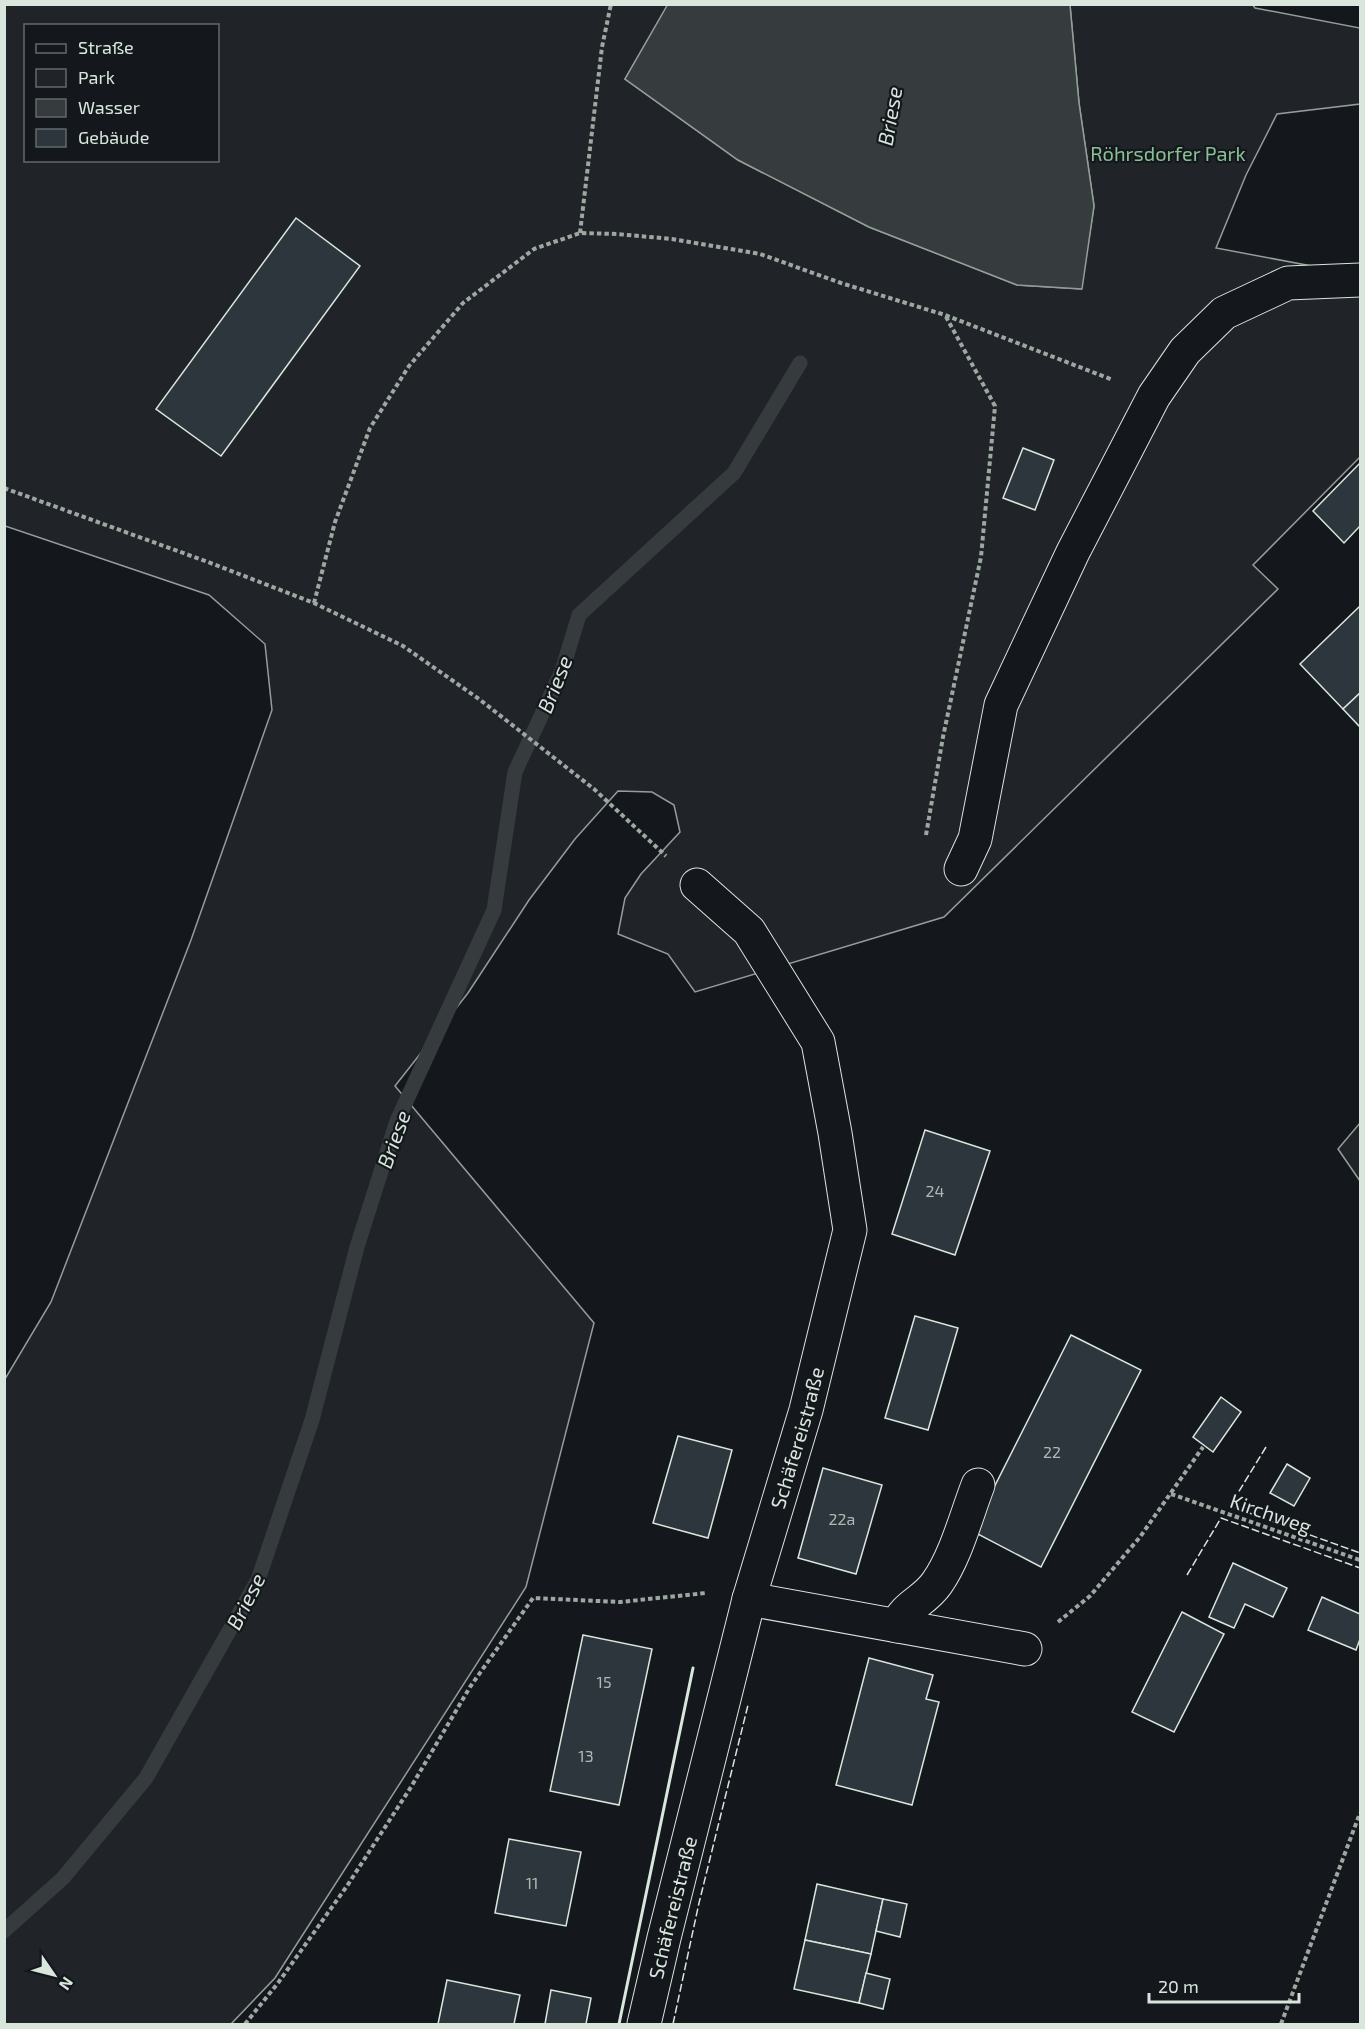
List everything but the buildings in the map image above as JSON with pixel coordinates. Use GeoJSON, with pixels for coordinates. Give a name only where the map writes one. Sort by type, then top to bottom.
{"type":"FeatureCollection","features":[{"type":"Feature","properties":{"kind":"street"},"geometry":{"type":"LineString","coordinates":[[962,869],[975,839],[1001,705],[1073,552],[1154,396],[1185,351],[1224,313],[1288,283],[1360,280]]}},
{"type":"Feature","properties":{"kind":"street","name":"Schäfereistraße"},"geometry":{"type":"LineString","coordinates":[[645,2025],[664,1938],[749,1599],[806,1410],[850,1230],[836,1133],[818,1042],[749,931],[697,885]]}},
{"type":"Feature","properties":{"kind":"street"},"geometry":{"type":"LineString","coordinates":[[897,1626],[903,1613],[926,1596],[937,1584],[948,1565],[978,1485]]}},
{"type":"Feature","properties":{"kind":"street"},"geometry":{"type":"LineString","coordinates":[[749,1599],[1025,1649]]}},
{"type":"Feature","properties":{"kind":"path"},"geometry":{"type":"LineString","coordinates":[[580,233],[602,47],[611,4]]}},
{"type":"Feature","properties":{"kind":"path"},"geometry":{"type":"LineString","coordinates":[[314,603],[334,522],[370,428],[409,366],[463,303],[534,249],[580,233],[672,239],[760,254],[841,283],[945,315],[1154,396]]}},
{"type":"Feature","properties":{"kind":"path"},"geometry":{"type":"LineString","coordinates":[[926,838],[943,737],[981,557],[995,406],[945,315]]}},
{"type":"Feature","properties":{"kind":"path"},"geometry":{"type":"LineString","coordinates":[[4,488],[314,603],[403,646],[479,699],[594,789],[697,885]]}},
{"type":"Feature","properties":{"kind":"path"},"geometry":{"type":"LineString","coordinates":[[1025,1649],[1090,1596],[1140,1537],[1203,1447]]}},
{"type":"Feature","properties":{"kind":"path","name":"Kirchweg"},"geometry":{"type":"LineString","coordinates":[[1171,1494],[1360,1560]]}},
{"type":"Feature","properties":{"kind":"path"},"geometry":{"type":"LineString","coordinates":[[245,2025],[347,1886],[411,1787],[470,1687],[533,1598],[620,1602],[706,1593],[749,1599]]}},
{"type":"Feature","properties":{"kind":"path"},"geometry":{"type":"LineString","coordinates":[[1281,2025],[1360,1813]]}},
{"type":"Feature","properties":{"kind":"green space","name":"Röhrsdorfer Park"},"geometry":{"type":"Polygon","coordinates":[[[5,5],[668,5],[625,79],[738,160],[869,227],[1017,285],[1081,289],[1094,206],[1079,103],[1070,5],[1253,5],[1255,8],[1360,28],[1360,104],[1277,114],[1246,175],[1216,248],[1360,275],[1360,457],[1253,565],[1278,589],[944,917],[695,992],[668,954],[618,934],[625,898],[641,874],[680,832],[674,805],[652,792],[618,791],[575,839],[529,900],[468,993],[395,1086],[594,1323],[526,1587],[275,1978],[231,2024],[5,2024],[5,1379],[51,1302],[191,940],[272,710],[265,644],[209,595],[5,526],[5,5]]]}},
{"type":"Feature","properties":{"kind":"green space"},"geometry":{"type":"Polygon","coordinates":[[[1360,1123],[1360,1181],[1338,1149],[1360,1123]]]}},
{"type":"Feature","properties":{"kind":"water"},"geometry":{"type":"Polygon","coordinates":[[[668,4],[1070,5],[1079,103],[1094,206],[1082,289],[1017,285],[869,227],[738,160],[625,79],[668,4]]]}},
{"type":"Feature","properties":{"kind":"waterway","name":"Briese"},"geometry":{"type":"LineString","coordinates":[[4,1931],[63,1878],[146,1778],[258,1580],[312,1420],[357,1247],[397,1121],[494,910],[515,772],[562,671],[579,615],[734,473],[800,363]]}},
{"type":"Feature","properties":{"kind":"fence"},"geometry":{"type":"LineString","coordinates":[[1266,1447],[1230,1506],[1360,1553]]}},
{"type":"Feature","properties":{"kind":"fence"},"geometry":{"type":"LineString","coordinates":[[1187,1575],[1221,1518],[1360,1568]]}},
{"type":"Feature","properties":{"kind":"fence"},"geometry":{"type":"LineString","coordinates":[[673,2024],[699,1903],[748,1705]]}},
{"type":"Feature","properties":{"kind":"wall"},"geometry":{"type":"LineString","coordinates":[[619,2024],[693,1668]]}}]}
